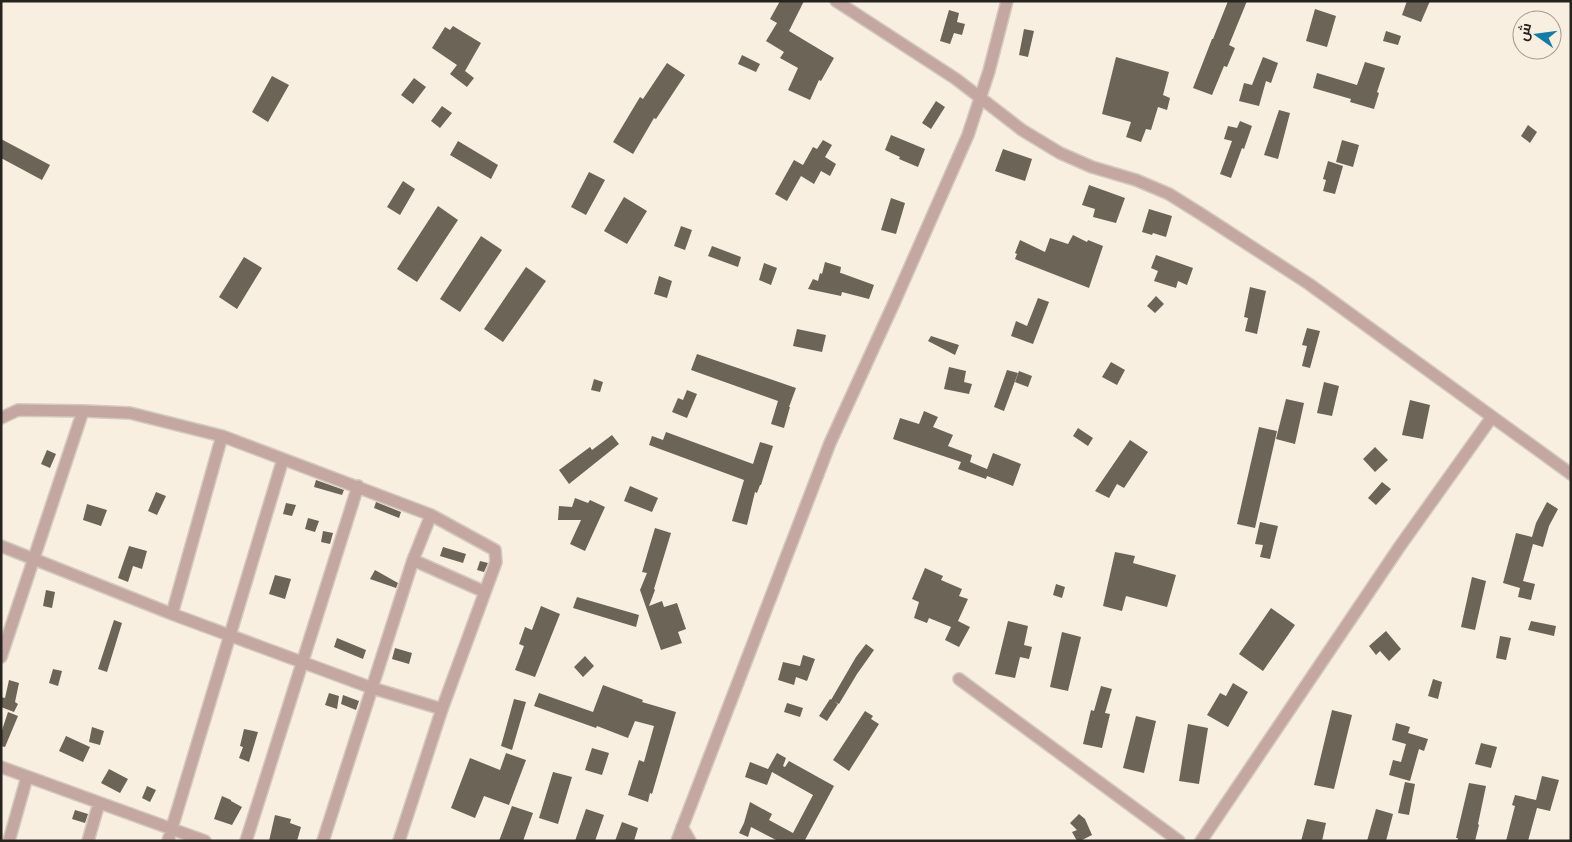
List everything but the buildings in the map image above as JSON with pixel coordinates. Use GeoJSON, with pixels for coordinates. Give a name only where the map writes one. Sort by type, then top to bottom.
{"type":"FeatureCollection","features":[{"type":"Feature","properties":{"kind":"street"},"geometry":{"type":"LineString","coordinates":[[836,1],[956,79],[1022,130],[1060,153],[1092,167],[1136,180],[1177,199],[1309,284],[1571,474]]}},
{"type":"Feature","properties":{"kind":"street"},"geometry":{"type":"LineString","coordinates":[[677,841],[830,443],[968,135],[990,71],[1007,1]]}},
{"type":"Feature","properties":{"kind":"street"},"geometry":{"type":"LineString","coordinates":[[1,418],[18,410],[130,413],[222,436],[431,515],[495,550],[496,562],[442,709],[400,841]]}},
{"type":"Feature","properties":{"kind":"street"},"geometry":{"type":"LineString","coordinates":[[1,657],[83,411]]}},
{"type":"Feature","properties":{"kind":"street"},"geometry":{"type":"LineString","coordinates":[[1202,841],[1400,546],[1492,417]]}},
{"type":"Feature","properties":{"kind":"street"},"geometry":{"type":"LineString","coordinates":[[172,614],[222,436]]}},
{"type":"Feature","properties":{"kind":"street"},"geometry":{"type":"LineString","coordinates":[[168,841],[283,459]]}},
{"type":"Feature","properties":{"kind":"street"},"geometry":{"type":"LineString","coordinates":[[246,841],[358,486]]}},
{"type":"Feature","properties":{"kind":"street"},"geometry":{"type":"LineString","coordinates":[[323,841],[413,560],[431,515]]}},
{"type":"Feature","properties":{"kind":"street"},"geometry":{"type":"LineString","coordinates":[[1,546],[172,614],[372,688],[442,709]]}},
{"type":"Feature","properties":{"kind":"street"},"geometry":{"type":"LineString","coordinates":[[413,560],[485,592]]}},
{"type":"Feature","properties":{"kind":"street"},"geometry":{"type":"LineString","coordinates":[[959,678],[1179,841]]}},
{"type":"Feature","properties":{"kind":"street"},"geometry":{"type":"LineString","coordinates":[[1,768],[205,841]]}},
{"type":"Feature","properties":{"kind":"street"},"geometry":{"type":"LineString","coordinates":[[9,841],[27,777]]}},
{"type":"Feature","properties":{"kind":"street"},"geometry":{"type":"LineString","coordinates":[[88,841],[99,803]]}},
{"type":"Feature","properties":{"kind":"street"},"geometry":{"type":"LineString","coordinates":[[682,827],[690,841]]}}]}
